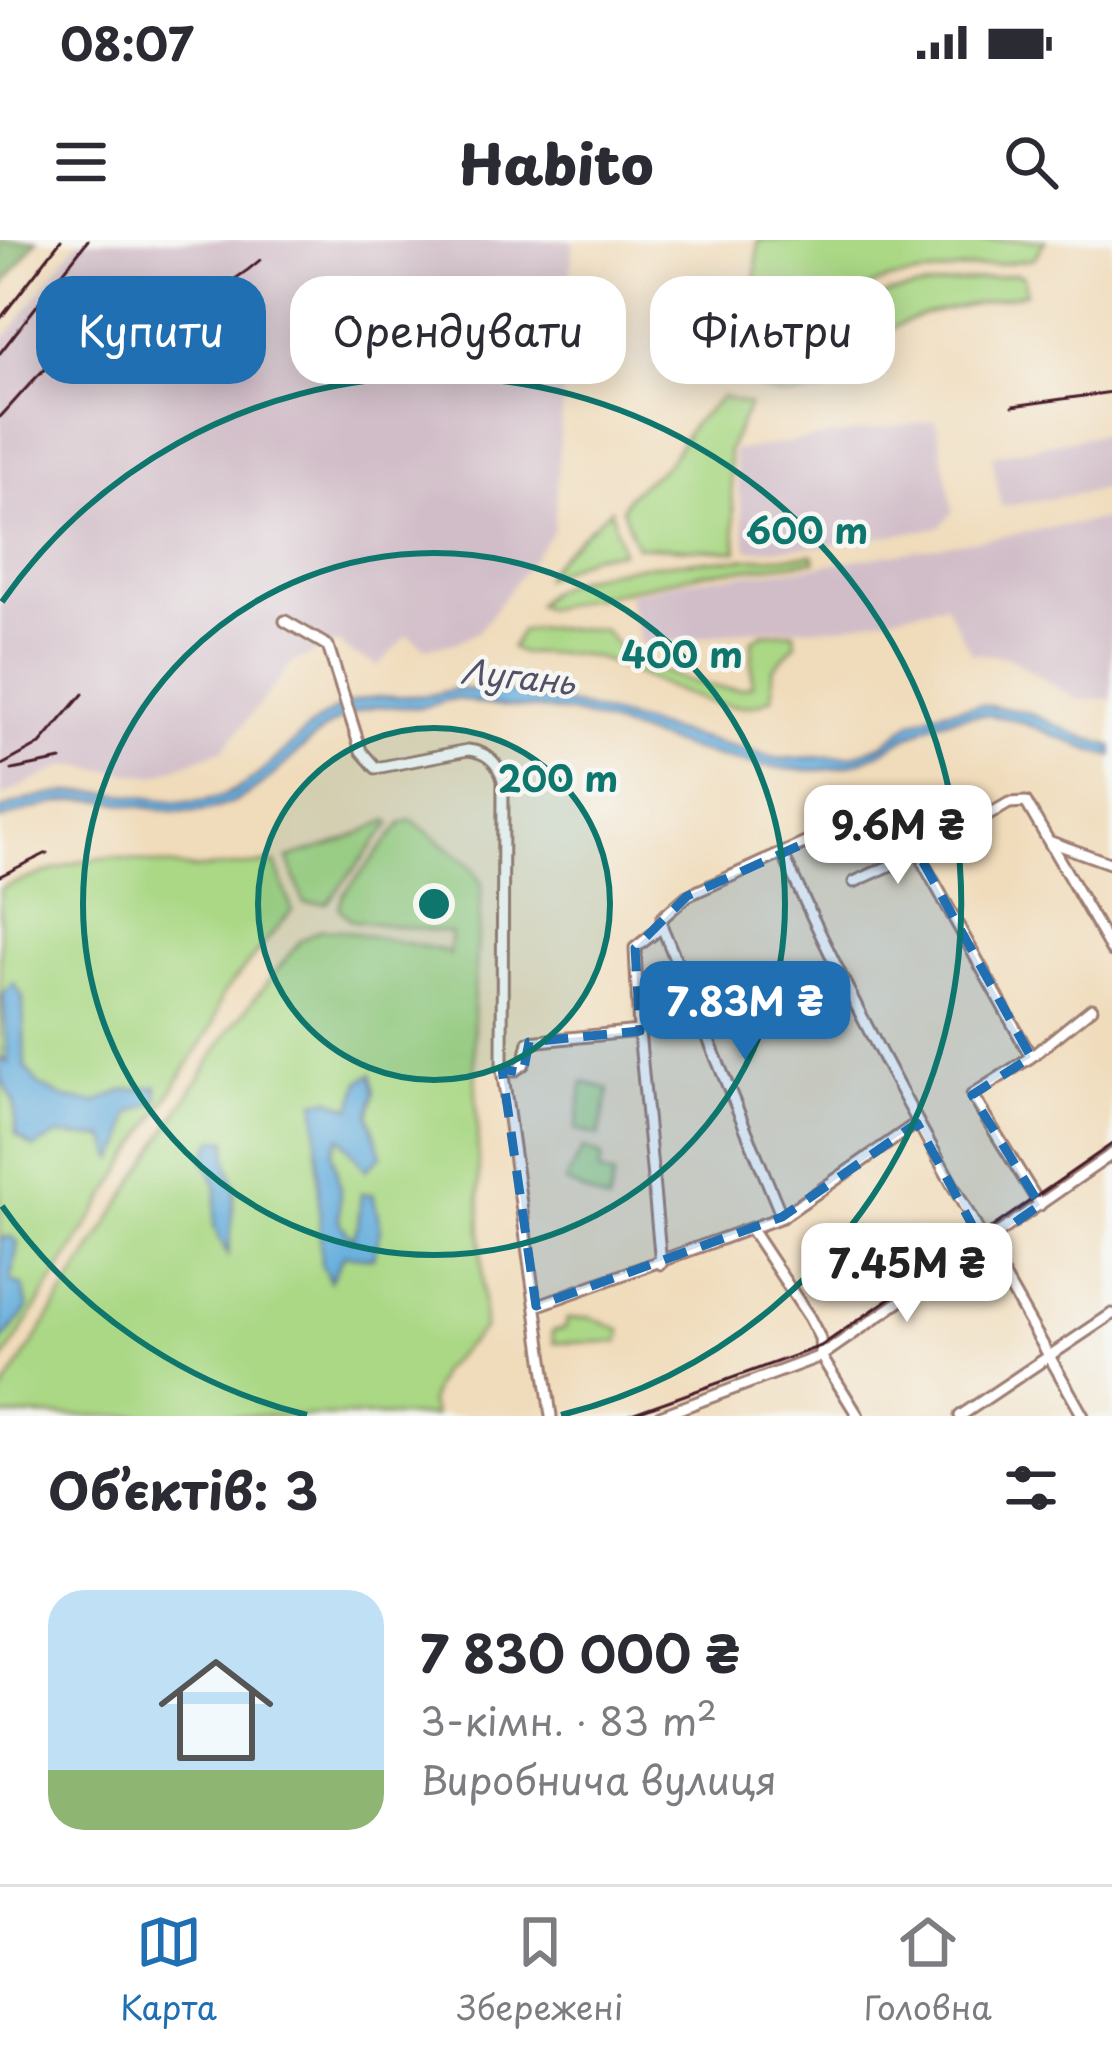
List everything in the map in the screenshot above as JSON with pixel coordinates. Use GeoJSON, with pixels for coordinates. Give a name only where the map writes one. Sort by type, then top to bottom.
{"type":"FeatureCollection","features":[{"type":"Feature","properties":{"kind":"street"},"geometry":{"type":"LineString","coordinates":[[285,621],[328,646],[361,752],[376,768],[468,750],[480,752],[499,767],[503,780],[502,1069],[551,1416]]}},
{"type":"Feature","properties":{"kind":"street"},"geometry":{"type":"LineString","coordinates":[[782,1217],[662,928],[662,918],[687,896],[903,799],[918,803],[949,824],[956,835]]}},
{"type":"Feature","properties":{"kind":"street"},"geometry":{"type":"LineString","coordinates":[[854,881],[956,835],[1010,802],[1026,802],[1112,950]]}},
{"type":"Feature","properties":{"kind":"street"},"geometry":{"type":"LineString","coordinates":[[1051,842],[1112,864]]}},
{"type":"Feature","properties":{"kind":"street"},"geometry":{"type":"LineString","coordinates":[[924,850],[923,864],[1031,1058]]}},
{"type":"Feature","properties":{"kind":"street"},"geometry":{"type":"LineString","coordinates":[[782,854],[917,1123],[1083,1416]]}},
{"type":"Feature","properties":{"kind":"street"},"geometry":{"type":"LineString","coordinates":[[661,1264],[635,948],[662,928]]}},
{"type":"Feature","properties":{"kind":"street"},"geometry":{"type":"LineString","coordinates":[[1040,1205],[972,1095],[1031,1058],[1092,1008]]}},
{"type":"Feature","properties":{"kind":"street"},"geometry":{"type":"LineString","coordinates":[[502,1069],[514,1071],[524,1064],[529,1042],[639,1031]]}},
{"type":"Feature","properties":{"kind":"street"},"geometry":{"type":"LineString","coordinates":[[536,1306],[782,1217],[917,1123]]}},
{"type":"Feature","properties":{"kind":"street"},"geometry":{"type":"LineString","coordinates":[[660,1416],[821,1356],[1112,1154]]}},
{"type":"Feature","properties":{"kind":"street"},"geometry":{"type":"LineString","coordinates":[[752,1231],[809,1317],[820,1338],[821,1356],[858,1416]]}},
{"type":"Feature","properties":{"kind":"street"},"geometry":{"type":"LineString","coordinates":[[960,1416],[1112,1314]]}},
{"type":"Feature","properties":{"kind":"highlighted area"},"geometry":{"type":"Polygon","coordinates":[[[903,799],[918,803],[956,834],[918,853],[1031,1057],[972,1095],[1040,1205],[983,1245],[917,1123],[782,1217],[536,1306],[502,1069],[523,1073],[529,1042],[640,1031],[635,948],[687,896],[903,799]]]}},
{"type":"Feature","properties":{"kind":"shaded area"},"geometry":{"type":"Polygon","coordinates":[[[79,240],[573,240],[571,276],[290,276],[290,384],[564,384],[554,530],[478,632],[452,644],[425,648],[408,635],[378,666],[339,642],[293,662],[224,749],[154,776],[67,765],[0,797],[0,345],[36,297],[36,384],[266,384],[266,276],[52,276],[79,240]]]}},
{"type":"Feature","properties":{"kind":"shaded area"},"geometry":{"type":"Polygon","coordinates":[[[936,420],[953,511],[940,527],[825,546],[747,550],[733,451],[936,420]]]}},
{"type":"Feature","properties":{"kind":"shaded area"},"geometry":{"type":"Polygon","coordinates":[[[1112,432],[1112,488],[1001,507],[992,455],[1112,432]]]}},
{"type":"Feature","properties":{"kind":"shaded area"},"geometry":{"type":"Polygon","coordinates":[[[1112,518],[1112,699],[1078,700],[1008,657],[971,653],[945,604],[839,627],[750,630],[641,646],[628,594],[683,581],[811,567],[1112,518]]]}},
{"type":"Feature","properties":{"kind":"green space"},"geometry":{"type":"Polygon","coordinates":[[[0,240],[37,240],[1,288],[0,287],[0,240]]]}},
{"type":"Feature","properties":{"kind":"green space"},"geometry":{"type":"Polygon","coordinates":[[[758,240],[1045,240],[1034,259],[895,279],[756,276],[758,240]]]}},
{"type":"Feature","properties":{"kind":"green space"},"geometry":{"type":"Polygon","coordinates":[[[1015,274],[1024,277],[1026,293],[925,314],[895,326],[895,292],[1015,274]]]}},
{"type":"Feature","properties":{"kind":"green space"},"geometry":{"type":"Polygon","coordinates":[[[754,384],[841,384],[789,396],[754,384]]]}},
{"type":"Feature","properties":{"kind":"green space"},"geometry":{"type":"Polygon","coordinates":[[[722,397],[749,405],[728,451],[737,551],[636,546],[622,508],[629,495],[668,463],[693,424],[722,397]]]}},
{"type":"Feature","properties":{"kind":"green space"},"geometry":{"type":"Polygon","coordinates":[[[611,509],[622,552],[593,555],[544,578],[563,553],[611,509]]]}},
{"type":"Feature","properties":{"kind":"green space"},"geometry":{"type":"Polygon","coordinates":[[[813,555],[815,561],[697,574],[545,609],[537,605],[555,589],[622,569],[813,555]]]}},
{"type":"Feature","properties":{"kind":"green space"},"geometry":{"type":"Polygon","coordinates":[[[602,629],[622,650],[649,665],[724,688],[752,685],[752,640],[763,634],[794,632],[796,643],[773,669],[773,697],[754,705],[733,706],[685,694],[596,658],[522,653],[511,648],[521,631],[602,629]]]}},
{"type":"Feature","properties":{"kind":"green space"},"geometry":{"type":"Polygon","coordinates":[[[388,820],[391,823],[327,903],[304,903],[288,858],[343,841],[388,820]]]}},
{"type":"Feature","properties":{"kind":"green space"},"geometry":{"type":"Polygon","coordinates":[[[412,820],[470,865],[482,884],[473,1005],[484,1328],[440,1372],[429,1402],[434,1416],[0,1416],[0,1396],[228,1032],[300,941],[320,930],[339,930],[449,955],[451,933],[350,920],[339,907],[343,895],[402,823],[412,820]]]}},
{"type":"Feature","properties":{"kind":"green space"},"geometry":{"type":"Polygon","coordinates":[[[112,857],[193,869],[276,863],[292,910],[222,995],[213,1025],[0,1366],[0,888],[81,861],[112,857]]]}},
{"type":"Feature","properties":{"kind":"green space"},"geometry":{"type":"Polygon","coordinates":[[[583,1082],[609,1089],[599,1136],[576,1130],[583,1082]]]}},
{"type":"Feature","properties":{"kind":"green space"},"geometry":{"type":"Polygon","coordinates":[[[583,1149],[602,1156],[599,1172],[614,1177],[608,1203],[565,1182],[583,1149]]]}},
{"type":"Feature","properties":{"kind":"green space"},"geometry":{"type":"Polygon","coordinates":[[[590,1317],[622,1331],[619,1342],[554,1343],[552,1331],[565,1328],[567,1319],[590,1317]]]}},
{"type":"Feature","properties":{"kind":"water"},"geometry":{"type":"Polygon","coordinates":[[[457,689],[507,692],[573,705],[778,759],[853,756],[884,744],[913,721],[982,705],[1026,712],[1112,746],[1112,756],[1027,724],[973,715],[931,725],[877,754],[836,768],[783,768],[724,758],[570,713],[455,699],[420,707],[375,707],[352,714],[312,739],[258,787],[215,808],[174,811],[80,800],[0,820],[0,811],[16,804],[66,793],[185,802],[216,798],[251,781],[309,728],[341,707],[363,699],[457,689]]]}},
{"type":"Feature","properties":{"kind":"water"},"geometry":{"type":"Polygon","coordinates":[[[14,983],[23,998],[25,1067],[39,1085],[65,1098],[95,1103],[125,1090],[157,1087],[158,1101],[130,1113],[124,1144],[115,1160],[106,1138],[57,1135],[34,1148],[16,1135],[14,1103],[0,1077],[0,1057],[8,1063],[3,994],[14,983]]]}},
{"type":"Feature","properties":{"kind":"water"},"geometry":{"type":"Polygon","coordinates":[[[372,1074],[375,1093],[369,1115],[382,1155],[366,1170],[340,1136],[332,1152],[340,1187],[339,1221],[352,1239],[361,1194],[373,1194],[381,1230],[373,1258],[344,1255],[330,1281],[321,1264],[316,1101],[330,1099],[352,1108],[360,1081],[372,1074]]]}},
{"type":"Feature","properties":{"kind":"water"},"geometry":{"type":"Polygon","coordinates":[[[214,1139],[227,1140],[235,1189],[228,1255],[214,1227],[217,1187],[204,1158],[214,1139]]]}},
{"type":"Feature","properties":{"kind":"water"},"geometry":{"type":"Polygon","coordinates":[[[11,1237],[18,1243],[11,1282],[23,1286],[28,1309],[1,1343],[0,1238],[11,1237]]]}},
{"type":"Feature","properties":{"kind":"tram line"},"geometry":{"type":"LineString","coordinates":[[626,1416],[821,1346],[1112,1144]]}},
{"type":"Feature","properties":{"kind":"railway"},"geometry":{"type":"LineString","coordinates":[[0,319],[61,240]]}},
{"type":"Feature","properties":{"kind":"railway"},"geometry":{"type":"LineString","coordinates":[[0,353],[88,240]]}},
{"type":"Feature","properties":{"kind":"railway"},"geometry":{"type":"LineString","coordinates":[[0,417],[42,372],[77,344],[220,288],[260,260]]}},
{"type":"Feature","properties":{"kind":"railway"},"geometry":{"type":"LineString","coordinates":[[1013,406],[1112,392]]}},
{"type":"Feature","properties":{"kind":"railway"},"geometry":{"type":"LineString","coordinates":[[0,766],[40,744],[83,694]]}},
{"type":"Feature","properties":{"kind":"railway"},"geometry":{"type":"LineString","coordinates":[[12,770],[61,760]]}},
{"type":"Feature","properties":{"kind":"railway"},"geometry":{"type":"LineString","coordinates":[[0,876],[47,853]]}},
{"type":"Feature","properties":{"kind":"water label","name":"Лугань"},"geometry":{"type":"Point","coordinates":[518,677]}}]}
